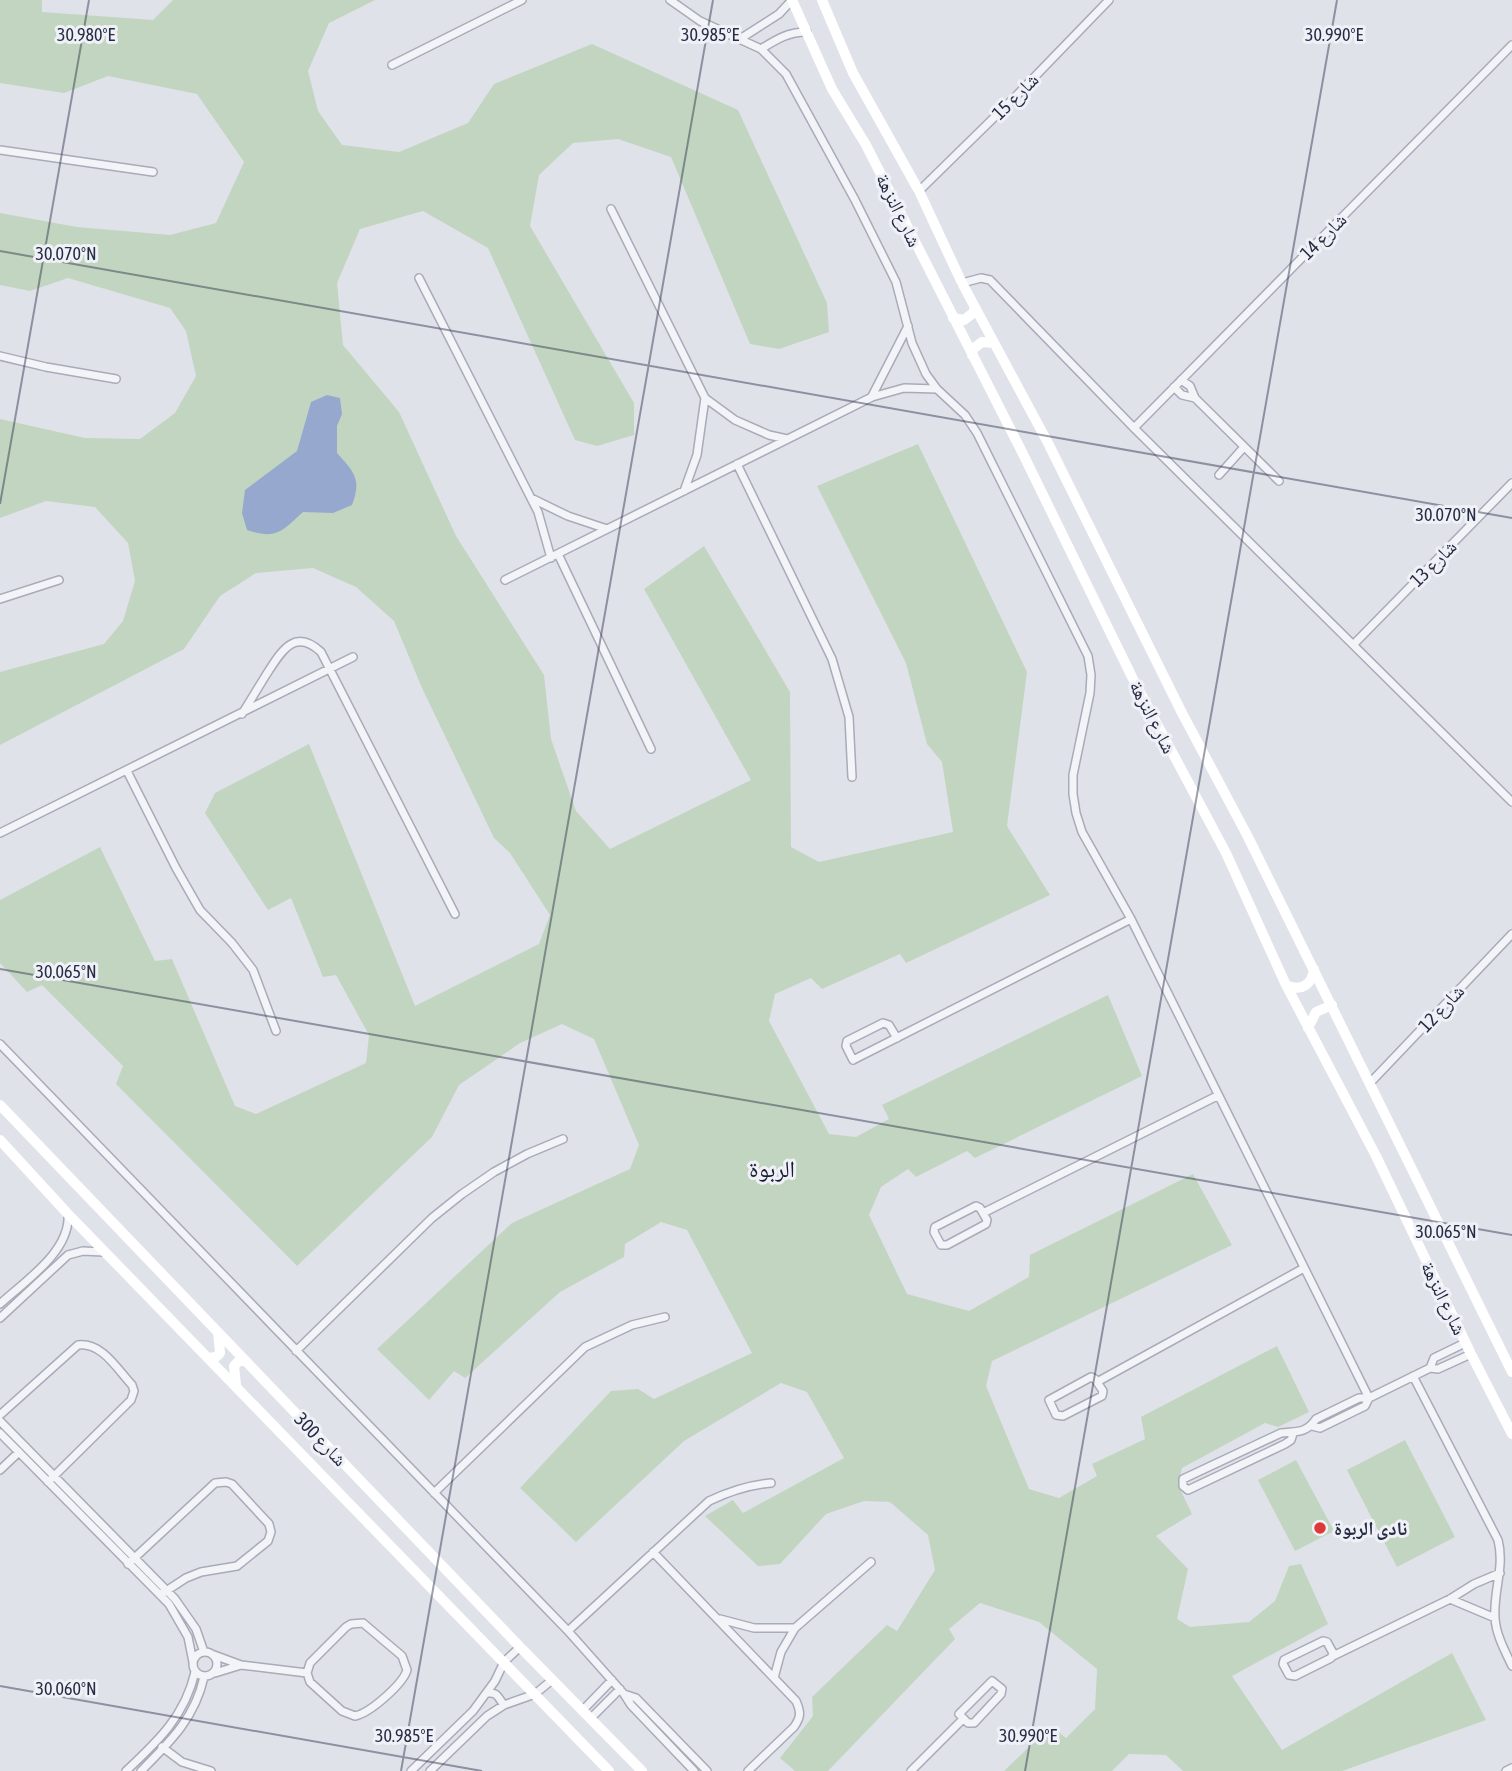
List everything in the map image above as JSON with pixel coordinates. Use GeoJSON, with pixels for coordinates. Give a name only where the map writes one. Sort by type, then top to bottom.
{"type":"FeatureCollection","features":[{"type":"Feature","properties":{"kind":"main road","name":"شارع النزهة"},"geometry":{"type":"LineString","coordinates":[[792,0],[832,89],[866,145],[1139,690],[1226,853],[1286,985],[1376,1156],[1465,1343],[1512,1434]]}},
{"type":"Feature","properties":{"kind":"main road","name":"شارع النزهة"},"geometry":{"type":"LineString","coordinates":[[822,0],[853,72],[919,191],[962,283],[1048,443],[1170,690],[1247,835],[1512,1372]]}},
{"type":"Feature","properties":{"kind":"main road"},"geometry":{"type":"LineString","coordinates":[[953,318],[964,320],[973,313],[975,307]]}},
{"type":"Feature","properties":{"kind":"main road"},"geometry":{"type":"LineString","coordinates":[[972,355],[977,345],[988,342],[994,344]]}},
{"type":"Feature","properties":{"kind":"main road"},"geometry":{"type":"LineString","coordinates":[[1286,985],[1302,988],[1309,984],[1314,969]]}},
{"type":"Feature","properties":{"kind":"main road"},"geometry":{"type":"LineString","coordinates":[[1308,1028],[1316,1012],[1332,1005]]}},
{"type":"Feature","properties":{"kind":"main road","name":"شارع 300"},"geometry":{"type":"LineString","coordinates":[[0,1105],[642,1771]]}},
{"type":"Feature","properties":{"kind":"main road","name":"شارع 300"},"geometry":{"type":"LineString","coordinates":[[0,1140],[106,1253],[609,1771]]}},
{"type":"Feature","properties":{"kind":"main road"},"geometry":{"type":"LineString","coordinates":[[209,1358],[220,1353],[218,1331]]}},
{"type":"Feature","properties":{"kind":"main road"},"geometry":{"type":"LineString","coordinates":[[236,1385],[234,1366],[239,1361],[246,1361]]}},
{"type":"Feature","properties":{"kind":"street"},"geometry":{"type":"LineString","coordinates":[[391,65],[522,0]]}},
{"type":"Feature","properties":{"kind":"street"},"geometry":{"type":"LineString","coordinates":[[670,0],[700,20],[761,49],[786,74],[896,282],[918,359],[937,389],[965,415],[977,433],[1088,656],[1090,694],[1073,775],[1073,794],[1082,832],[1131,919],[1369,1398]]}},
{"type":"Feature","properties":{"kind":"street"},"geometry":{"type":"LineString","coordinates":[[740,38],[779,13],[792,0]]}},
{"type":"Feature","properties":{"kind":"street","name":"شارع 15"},"geometry":{"type":"LineString","coordinates":[[919,191],[1109,0]]}},
{"type":"Feature","properties":{"kind":"street"},"geometry":{"type":"LineString","coordinates":[[761,49],[782,36],[807,32]]}},
{"type":"Feature","properties":{"kind":"street","name":"شارع 14"},"geometry":{"type":"LineString","coordinates":[[1134,428],[1512,45]]}},
{"type":"Feature","properties":{"kind":"street"},"geometry":{"type":"LineString","coordinates":[[0,150],[153,172]]}},
{"type":"Feature","properties":{"kind":"street"},"geometry":{"type":"LineString","coordinates":[[611,209],[705,398],[743,424],[769,435],[788,439]]}},
{"type":"Feature","properties":{"kind":"street"},"geometry":{"type":"LineString","coordinates":[[419,278],[531,498],[555,556],[651,748]]}},
{"type":"Feature","properties":{"kind":"street"},"geometry":{"type":"LineString","coordinates":[[962,283],[981,278],[990,281],[1134,428],[1512,802]]}},
{"type":"Feature","properties":{"kind":"street"},"geometry":{"type":"LineString","coordinates":[[872,397],[908,326]]}},
{"type":"Feature","properties":{"kind":"street"},"geometry":{"type":"LineString","coordinates":[[0,356],[116,379]]}},
{"type":"Feature","properties":{"kind":"street"},"geometry":{"type":"LineString","coordinates":[[1181,380],[1190,386],[1195,398],[1279,481]]}},
{"type":"Feature","properties":{"kind":"street"},"geometry":{"type":"LineString","coordinates":[[1174,387],[1182,395],[1195,398]]}},
{"type":"Feature","properties":{"kind":"street"},"geometry":{"type":"LineString","coordinates":[[505,580],[872,397],[904,388],[937,389]]}},
{"type":"Feature","properties":{"kind":"street"},"geometry":{"type":"LineString","coordinates":[[684,491],[697,455],[705,398]]}},
{"type":"Feature","properties":{"kind":"street"},"geometry":{"type":"LineString","coordinates":[[1219,475],[1244,447]]}},
{"type":"Feature","properties":{"kind":"street"},"geometry":{"type":"LineString","coordinates":[[737,464],[832,659],[849,717],[852,777]]}},
{"type":"Feature","properties":{"kind":"street","name":"شارع 13"},"geometry":{"type":"LineString","coordinates":[[1354,644],[1512,483]]}},
{"type":"Feature","properties":{"kind":"street"},"geometry":{"type":"LineString","coordinates":[[531,498],[568,516],[608,529]]}},
{"type":"Feature","properties":{"kind":"street"},"geometry":{"type":"LineString","coordinates":[[0,599],[60,580]]}},
{"type":"Feature","properties":{"kind":"street"},"geometry":{"type":"LineString","coordinates":[[242,714],[279,654],[288,645],[300,641],[312,644],[321,652],[455,914]]}},
{"type":"Feature","properties":{"kind":"street"},"geometry":{"type":"LineString","coordinates":[[0,833],[353,657]]}},
{"type":"Feature","properties":{"kind":"street"},"geometry":{"type":"LineString","coordinates":[[127,771],[200,910],[232,943],[253,970],[276,1031]]}},
{"type":"Feature","properties":{"kind":"street"},"geometry":{"type":"LineString","coordinates":[[897,1038],[889,1025],[883,1023],[847,1041],[846,1046],[853,1060],[897,1038],[1131,919]]}},
{"type":"Feature","properties":{"kind":"street","name":"شارع 12"},"geometry":{"type":"LineString","coordinates":[[1370,1083],[1512,934]]}},
{"type":"Feature","properties":{"kind":"street"},"geometry":{"type":"LineString","coordinates":[[0,1044],[568,1631],[622,1691],[631,1705],[694,1771]]}},
{"type":"Feature","properties":{"kind":"street"},"geometry":{"type":"LineString","coordinates":[[983,1213],[1217,1096]]}},
{"type":"Feature","properties":{"kind":"street"},"geometry":{"type":"LineString","coordinates":[[296,1351],[432,1218],[462,1194],[494,1172],[563,1139]]}},
{"type":"Feature","properties":{"kind":"street"},"geometry":{"type":"LineString","coordinates":[[971,1207],[979,1208],[983,1213],[986,1224],[947,1245],[941,1245],[934,1233],[935,1227],[971,1207]]}},
{"type":"Feature","properties":{"kind":"street"},"geometry":{"type":"LineString","coordinates":[[0,1304],[53,1255],[64,1240],[68,1213]]}},
{"type":"Feature","properties":{"kind":"street"},"geometry":{"type":"LineString","coordinates":[[64,1240],[71,1244],[75,1253]]}},
{"type":"Feature","properties":{"kind":"street"},"geometry":{"type":"LineString","coordinates":[[0,1318],[61,1260],[75,1253],[94,1250],[106,1253]]}},
{"type":"Feature","properties":{"kind":"street"},"geometry":{"type":"LineString","coordinates":[[1097,1382],[1304,1269]]}},
{"type":"Feature","properties":{"kind":"street"},"geometry":{"type":"LineString","coordinates":[[434,1493],[585,1347],[632,1325],[665,1317]]}},
{"type":"Feature","properties":{"kind":"street"},"geometry":{"type":"LineString","coordinates":[[1430,1368],[1434,1358],[1465,1343]]}},
{"type":"Feature","properties":{"kind":"street"},"geometry":{"type":"LineString","coordinates":[[0,1415],[78,1345],[87,1344],[100,1349],[132,1385],[134,1391],[131,1400],[51,1479]]}},
{"type":"Feature","properties":{"kind":"street"},"geometry":{"type":"LineString","coordinates":[[1293,1434],[1291,1440],[1285,1444],[1235,1469],[1188,1490],[1182,1486],[1183,1479],[1281,1433],[1293,1434],[1312,1426],[1320,1428],[1365,1406],[1369,1398],[1413,1376],[1430,1368],[1438,1369],[1471,1354]]}},
{"type":"Feature","properties":{"kind":"street"},"geometry":{"type":"LineString","coordinates":[[1413,1376],[1499,1540],[1502,1564],[1495,1618],[1501,1642],[1512,1666]]}},
{"type":"Feature","properties":{"kind":"street"},"geometry":{"type":"LineString","coordinates":[[1091,1377],[1097,1382],[1103,1391],[1102,1396],[1063,1416],[1056,1415],[1049,1404],[1053,1398],[1091,1377]]}},
{"type":"Feature","properties":{"kind":"street"},"geometry":{"type":"LineString","coordinates":[[0,1422],[51,1479],[190,1618],[204,1652]]}},
{"type":"Feature","properties":{"kind":"street"},"geometry":{"type":"LineString","coordinates":[[0,1433],[51,1479]]}},
{"type":"Feature","properties":{"kind":"street"},"geometry":{"type":"LineString","coordinates":[[0,1470],[19,1452]]}},
{"type":"Feature","properties":{"kind":"street"},"geometry":{"type":"LineString","coordinates":[[1229,1457],[1235,1469]]}},
{"type":"Feature","properties":{"kind":"street"},"geometry":{"type":"LineString","coordinates":[[132,1561],[215,1483],[232,1485],[269,1524],[271,1532],[268,1541],[237,1566],[201,1572],[163,1593]]}},
{"type":"Feature","properties":{"kind":"street"},"geometry":{"type":"LineString","coordinates":[[568,1631],[709,1501],[728,1491],[771,1483]]}},
{"type":"Feature","properties":{"kind":"street"},"geometry":{"type":"LineString","coordinates":[[653,1552],[796,1701],[800,1710],[800,1719],[748,1771]]}},
{"type":"Feature","properties":{"kind":"street"},"geometry":{"type":"LineString","coordinates":[[774,1678],[781,1651],[795,1628],[871,1562]]}},
{"type":"Feature","properties":{"kind":"street"},"geometry":{"type":"LineString","coordinates":[[1333,1656],[1327,1642],[1323,1641],[1284,1660],[1283,1664],[1289,1675],[1295,1676],[1500,1573]]}},
{"type":"Feature","properties":{"kind":"street"},"geometry":{"type":"LineString","coordinates":[[126,1771],[157,1741],[179,1714],[195,1672],[183,1625],[163,1593]]}},
{"type":"Feature","properties":{"kind":"street"},"geometry":{"type":"LineString","coordinates":[[1450,1599],[1495,1618]]}},
{"type":"Feature","properties":{"kind":"street"},"geometry":{"type":"LineString","coordinates":[[717,1618],[754,1628],[795,1628]]}},
{"type":"Feature","properties":{"kind":"street"},"geometry":{"type":"LineString","coordinates":[[358,1623],[368,1626],[401,1656],[407,1670],[404,1678],[369,1711],[355,1716],[342,1711],[310,1682],[307,1673],[310,1664],[346,1627],[358,1623]]}},
{"type":"Feature","properties":{"kind":"street"},"geometry":{"type":"LineString","coordinates":[[411,1771],[473,1711],[488,1693],[503,1662],[520,1647]]}},
{"type":"Feature","properties":{"kind":"street"},"geometry":{"type":"LineString","coordinates":[[193,1662],[199,1653],[204,1652],[241,1665],[307,1673]]}},
{"type":"Feature","properties":{"kind":"street"},"geometry":{"type":"LineString","coordinates":[[141,1771],[180,1731],[209,1676],[218,1667],[214,1655]]}},
{"type":"Feature","properties":{"kind":"street"},"geometry":{"type":"LineString","coordinates":[[195,1672],[209,1676],[241,1665]]}},
{"type":"Feature","properties":{"kind":"street"},"geometry":{"type":"LineString","coordinates":[[430,1771],[487,1716],[505,1705],[535,1694],[552,1680]]}},
{"type":"Feature","properties":{"kind":"street"},"geometry":{"type":"LineString","coordinates":[[583,1710],[612,1680]]}},
{"type":"Feature","properties":{"kind":"street"},"geometry":{"type":"LineString","coordinates":[[995,1682],[1002,1689],[1001,1694],[974,1723],[963,1719],[960,1716],[961,1711],[989,1683],[995,1682]]}},
{"type":"Feature","properties":{"kind":"street"},"geometry":{"type":"LineString","coordinates":[[591,1718],[622,1691]]}},
{"type":"Feature","properties":{"kind":"street"},"geometry":{"type":"LineString","coordinates":[[622,1691],[636,1698],[707,1771]]}},
{"type":"Feature","properties":{"kind":"street"},"geometry":{"type":"LineString","coordinates":[[488,1693],[499,1696],[505,1705]]}},
{"type":"Feature","properties":{"kind":"street"},"geometry":{"type":"LineString","coordinates":[[911,1771],[963,1719]]}},
{"type":"Feature","properties":{"kind":"street"},"geometry":{"type":"LineString","coordinates":[[157,1741],[182,1762],[211,1771]]}},
{"type":"Feature","properties":{"kind":"street"},"geometry":{"type":"LineString","coordinates":[[1506,1771],[1512,1768]]}},
{"type":"Feature","properties":{"kind":"green space"},"geometry":{"type":"Polygon","coordinates":[[[0,0],[42,0],[42,12],[153,20],[173,0],[375,0],[329,23],[308,71],[318,111],[342,145],[399,152],[468,123],[494,84],[592,44],[738,110],[827,303],[829,332],[779,349],[750,344],[671,157],[618,139],[573,143],[539,175],[530,226],[634,403],[634,435],[597,446],[575,440],[488,248],[423,211],[360,229],[337,283],[343,345],[399,412],[456,536],[544,675],[551,739],[576,811],[610,849],[751,780],[644,589],[704,546],[790,692],[791,847],[819,862],[953,832],[942,762],[927,744],[906,663],[817,486],[918,444],[1027,672],[1007,826],[1050,895],[906,963],[900,954],[822,989],[811,978],[775,994],[769,1021],[829,1134],[856,1137],[889,1119],[882,1105],[1108,995],[1142,1076],[975,1158],[967,1151],[916,1177],[908,1169],[881,1187],[869,1215],[907,1294],[969,1311],[1029,1277],[1030,1255],[1193,1174],[1232,1245],[992,1361],[986,1386],[1029,1489],[1059,1498],[1097,1476],[1092,1464],[1145,1439],[1141,1417],[1277,1346],[1309,1412],[1278,1427],[1265,1423],[1182,1468],[1178,1485],[1192,1514],[1156,1536],[1188,1569],[1177,1619],[1190,1627],[1249,1622],[1275,1601],[1289,1566],[1301,1564],[1328,1624],[1232,1676],[1282,1750],[1452,1653],[1486,1720],[1342,1771],[1183,1771],[1166,1755],[1129,1754],[1112,1771],[1004,1771],[1051,1726],[1066,1738],[1095,1709],[1097,1669],[1039,1622],[980,1603],[949,1629],[955,1639],[828,1771],[795,1771],[780,1758],[813,1716],[812,1697],[887,1625],[897,1631],[935,1570],[928,1535],[890,1502],[864,1501],[826,1514],[780,1564],[758,1566],[705,1516],[733,1500],[743,1513],[844,1458],[807,1392],[781,1383],[684,1441],[576,1542],[520,1488],[611,1391],[638,1389],[654,1399],[752,1353],[687,1230],[661,1222],[625,1244],[624,1257],[560,1292],[465,1378],[454,1371],[429,1400],[377,1349],[512,1223],[630,1169],[639,1145],[594,1039],[562,1024],[520,1043],[459,1085],[432,1137],[297,1266],[116,1084],[123,1066],[42,985],[27,992],[0,963],[0,900],[100,847],[155,961],[172,959],[235,1106],[256,1114],[366,1063],[369,1035],[336,975],[323,977],[291,898],[268,910],[205,813],[215,793],[309,744],[415,1006],[539,944],[550,915],[510,853],[494,838],[422,688],[394,621],[356,587],[313,568],[256,573],[220,596],[184,649],[0,745],[0,672],[104,644],[123,621],[135,581],[128,543],[95,507],[46,501],[0,518],[0,419],[85,438],[140,439],[175,413],[196,376],[186,331],[170,308],[68,278],[30,291],[0,285],[0,213],[77,227],[170,235],[216,223],[244,162],[197,94],[108,76],[64,93],[0,83],[0,0]]]}},
{"type":"Feature","properties":{"kind":"green space"},"geometry":{"type":"Polygon","coordinates":[[[1405,1440],[1455,1537],[1397,1567],[1347,1470],[1405,1440]]]}},
{"type":"Feature","properties":{"kind":"green space"},"geometry":{"type":"Polygon","coordinates":[[[1296,1460],[1334,1531],[1295,1551],[1258,1480],[1296,1460]]]}},
{"type":"Feature","properties":{"kind":"water"},"geometry":{"type":"Polygon","coordinates":[[[327,395],[340,398],[342,414],[337,426],[337,453],[355,476],[356,489],[352,505],[333,513],[303,512],[284,529],[272,534],[247,530],[242,513],[245,490],[297,451],[311,402],[327,395]]]}},
{"type":"Feature","properties":{"kind":"place","name":"نادى الربوة"},"geometry":{"type":"Point","coordinates":[1320,1528]}},
{"type":"Feature","properties":{"kind":"district","name":"الربوة"},"geometry":{"type":"Point","coordinates":[772,1169]}}]}
